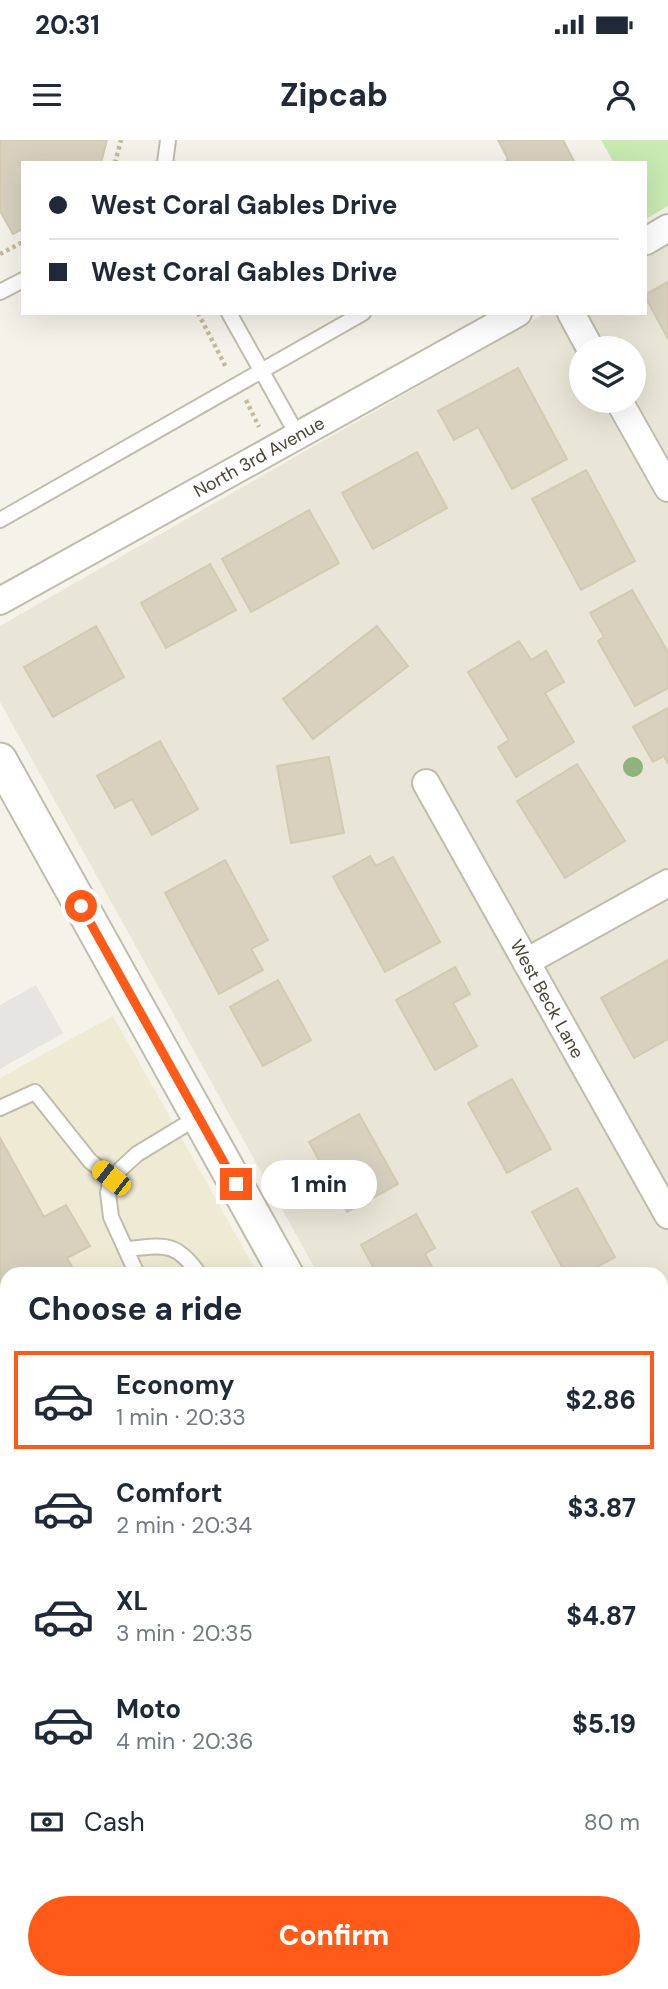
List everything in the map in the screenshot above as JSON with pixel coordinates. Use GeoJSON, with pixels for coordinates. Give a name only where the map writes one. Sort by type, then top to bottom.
{"type":"FeatureCollection","features":[{"type":"Feature","properties":{"kind":"street"},"geometry":{"type":"LineString","coordinates":[[647,240],[668,228]]}},
{"type":"Feature","properties":{"kind":"street","name":"North 3rd Avenue"},"geometry":{"type":"LineString","coordinates":[[0,601],[514,315]]}},
{"type":"Feature","properties":{"kind":"street"},"geometry":{"type":"LineString","coordinates":[[572,315],[583,336]]}},
{"type":"Feature","properties":{"kind":"street"},"geometry":{"type":"LineString","coordinates":[[626,413],[668,488]]}},
{"type":"Feature","properties":{"kind":"street"},"geometry":{"type":"LineString","coordinates":[[0,760],[282,1267]]}},
{"type":"Feature","properties":{"kind":"street","name":"West Beck Lane"},"geometry":{"type":"LineString","coordinates":[[426,783],[668,1215]]}},
{"type":"Feature","properties":{"kind":"street"},"geometry":{"type":"LineString","coordinates":[[526,961],[668,883]]}},
{"type":"Feature","properties":{"kind":"lane"},"geometry":{"type":"LineString","coordinates":[[165,161],[168,140]]}},
{"type":"Feature","properties":{"kind":"lane"},"geometry":{"type":"LineString","coordinates":[[0,292],[21,281]]}},
{"type":"Feature","properties":{"kind":"lane"},"geometry":{"type":"LineString","coordinates":[[230,315],[298,436]]}},
{"type":"Feature","properties":{"kind":"lane"},"geometry":{"type":"LineString","coordinates":[[0,520],[360,315]]}},
{"type":"Feature","properties":{"kind":"lane"},"geometry":{"type":"LineString","coordinates":[[0,1108],[35,1091],[90,1161],[111,1178]]}},
{"type":"Feature","properties":{"kind":"lane"},"geometry":{"type":"LineString","coordinates":[[134,1267],[111,1217],[108,1193],[111,1178],[137,1154],[198,1117]]}},
{"type":"Feature","properties":{"kind":"lane"},"geometry":{"type":"LineString","coordinates":[[126,1249],[167,1247],[177,1250],[194,1267]]}},
{"type":"Feature","properties":{"kind":"path"},"geometry":{"type":"LineString","coordinates":[[116,161],[121,140]]}},
{"type":"Feature","properties":{"kind":"path"},"geometry":{"type":"LineString","coordinates":[[0,254],[21,243]]}},
{"type":"Feature","properties":{"kind":"shaded area"},"geometry":{"type":"Polygon","coordinates":[[[668,244],[668,1267],[314,1267],[0,702],[0,626],[543,315],[647,315],[647,255],[668,244]]]}},
{"type":"Feature","properties":{"kind":"shaded area"},"geometry":{"type":"Polygon","coordinates":[[[36,985],[63,1033],[0,1069],[0,1005],[36,985]]]}},
{"type":"Feature","properties":{"kind":"shaded area"},"geometry":{"type":"Polygon","coordinates":[[[113,1016],[254,1267],[0,1267],[0,1078],[113,1016]]]}},
{"type":"Feature","properties":{"kind":"green space"},"geometry":{"type":"Polygon","coordinates":[[[601,140],[668,140],[668,206],[647,218],[647,161],[613,161],[601,140]]]}},
{"type":"Feature","properties":{"kind":"building"},"geometry":{"type":"Polygon","coordinates":[[[0,140],[107,140],[102,161],[21,161],[21,230],[13,234],[0,211],[0,140]]]}},
{"type":"Feature","properties":{"kind":"building"},"geometry":{"type":"Polygon","coordinates":[[[498,140],[563,140],[574,161],[506,161],[508,159],[498,140]]]}},
{"type":"Feature","properties":{"kind":"building"},"geometry":{"type":"Polygon","coordinates":[[[668,282],[668,339],[647,300],[647,293],[668,282]]]}},
{"type":"Feature","properties":{"kind":"building"},"geometry":{"type":"Polygon","coordinates":[[[518,368],[567,459],[512,489],[478,427],[454,440],[438,411],[518,368]]]}},
{"type":"Feature","properties":{"kind":"building"},"geometry":{"type":"Polygon","coordinates":[[[417,452],[447,508],[373,549],[342,493],[417,452]]]}},
{"type":"Feature","properties":{"kind":"building"},"geometry":{"type":"Polygon","coordinates":[[[586,470],[635,561],[581,590],[532,499],[586,470]]]}},
{"type":"Feature","properties":{"kind":"building"},"geometry":{"type":"Polygon","coordinates":[[[309,510],[339,563],[251,612],[222,559],[309,510]]]}},
{"type":"Feature","properties":{"kind":"building"},"geometry":{"type":"Polygon","coordinates":[[[210,564],[236,610],[166,648],[141,603],[210,564]]]}},
{"type":"Feature","properties":{"kind":"building"},"geometry":{"type":"Polygon","coordinates":[[[632,590],[668,652],[668,688],[635,706],[598,641],[604,637],[590,613],[632,590]]]}},
{"type":"Feature","properties":{"kind":"building"},"geometry":{"type":"Polygon","coordinates":[[[96,626],[124,677],[53,717],[24,667],[96,626]]]}},
{"type":"Feature","properties":{"kind":"building"},"geometry":{"type":"Polygon","coordinates":[[[377,626],[408,666],[313,739],[283,699],[377,626]]]}},
{"type":"Feature","properties":{"kind":"building"},"geometry":{"type":"Polygon","coordinates":[[[519,641],[531,660],[546,651],[564,682],[545,693],[574,742],[516,777],[498,747],[509,740],[468,672],[519,641]]]}},
{"type":"Feature","properties":{"kind":"building"},"geometry":{"type":"Polygon","coordinates":[[[668,708],[668,764],[664,756],[653,762],[633,727],[668,708]]]}},
{"type":"Feature","properties":{"kind":"building"},"geometry":{"type":"Polygon","coordinates":[[[160,741],[198,809],[152,835],[132,799],[115,808],[97,776],[160,741]]]}},
{"type":"Feature","properties":{"kind":"building"},"geometry":{"type":"Polygon","coordinates":[[[329,757],[344,833],[291,843],[277,766],[329,757]]]}},
{"type":"Feature","properties":{"kind":"building"},"geometry":{"type":"Polygon","coordinates":[[[577,764],[625,841],[565,878],[517,801],[577,764]]]}},
{"type":"Feature","properties":{"kind":"building"},"geometry":{"type":"Polygon","coordinates":[[[370,856],[376,866],[393,857],[440,942],[385,972],[333,877],[370,856]]]}},
{"type":"Feature","properties":{"kind":"building"},"geometry":{"type":"Polygon","coordinates":[[[225,860],[268,940],[251,949],[263,970],[219,994],[165,893],[225,860]]]}},
{"type":"Feature","properties":{"kind":"building"},"geometry":{"type":"Polygon","coordinates":[[[668,960],[668,1039],[634,1058],[601,998],[668,960]]]}},
{"type":"Feature","properties":{"kind":"building"},"geometry":{"type":"Polygon","coordinates":[[[455,967],[470,994],[453,1003],[477,1046],[435,1070],[396,1000],[455,967]]]}},
{"type":"Feature","properties":{"kind":"building"},"geometry":{"type":"Polygon","coordinates":[[[278,980],[311,1040],[263,1066],[230,1007],[278,980]]]}},
{"type":"Feature","properties":{"kind":"building"},"geometry":{"type":"Polygon","coordinates":[[[512,1079],[551,1149],[507,1173],[468,1103],[512,1079]]]}},
{"type":"Feature","properties":{"kind":"building"},"geometry":{"type":"Polygon","coordinates":[[[359,1114],[398,1184],[347,1212],[309,1142],[359,1114]]]}},
{"type":"Feature","properties":{"kind":"building"},"geometry":{"type":"Polygon","coordinates":[[[0,1138],[44,1217],[66,1205],[90,1246],[67,1258],[72,1267],[0,1267],[0,1138]]]}},
{"type":"Feature","properties":{"kind":"building"},"geometry":{"type":"Polygon","coordinates":[[[577,1188],[615,1257],[597,1267],[562,1267],[532,1212],[577,1188]]]}},
{"type":"Feature","properties":{"kind":"building"},"geometry":{"type":"Polygon","coordinates":[[[416,1214],[435,1248],[425,1254],[432,1267],[373,1267],[361,1245],[416,1214]]]}},
{"type":"Feature","properties":{"kind":"route"},"geometry":{"type":"LineString","coordinates":[[81,906],[236,1184]]}}]}
